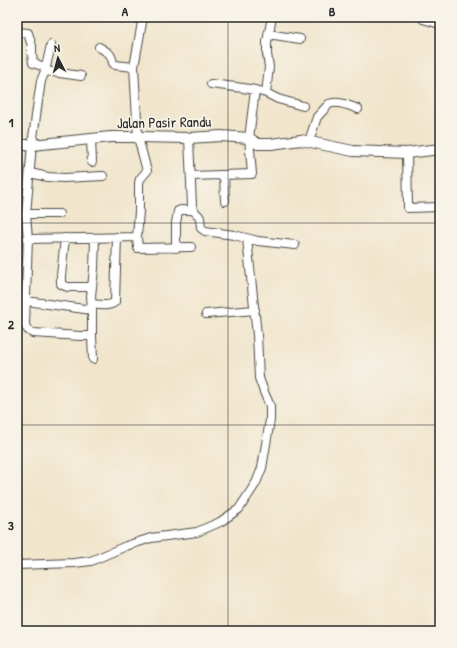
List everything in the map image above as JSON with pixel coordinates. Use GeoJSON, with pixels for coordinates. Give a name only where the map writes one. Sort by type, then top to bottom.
{"type":"FeatureCollection","features":[{"type":"Feature","properties":{"kind":"street"},"geometry":{"type":"LineString","coordinates":[[143,17],[134,67],[138,137],[147,171],[139,183],[138,248],[191,247]]}},
{"type":"Feature","properties":{"kind":"street"},"geometry":{"type":"LineString","coordinates":[[266,93],[269,67],[266,47],[272,17]]}},
{"type":"Feature","properties":{"kind":"street"},"geometry":{"type":"LineString","coordinates":[[423,19],[440,24]]}},
{"type":"Feature","properties":{"kind":"street"},"geometry":{"type":"LineString","coordinates":[[17,32],[28,33],[32,46],[33,64],[45,69],[81,76]]}},
{"type":"Feature","properties":{"kind":"street"},"geometry":{"type":"LineString","coordinates":[[268,34],[300,39]]}},
{"type":"Feature","properties":{"kind":"street"},"geometry":{"type":"LineString","coordinates":[[51,45],[41,81],[32,145],[26,214],[28,239],[25,324],[29,332],[33,333],[92,336]]}},
{"type":"Feature","properties":{"kind":"street"},"geometry":{"type":"LineString","coordinates":[[99,47],[112,56],[113,64],[134,67]]}},
{"type":"Feature","properties":{"kind":"street"},"geometry":{"type":"LineString","coordinates":[[211,84],[255,90],[266,93],[278,99],[303,106]]}},
{"type":"Feature","properties":{"kind":"street"},"geometry":{"type":"LineString","coordinates":[[191,176],[252,174],[249,138],[255,90]]}},
{"type":"Feature","properties":{"kind":"street"},"geometry":{"type":"LineString","coordinates":[[309,141],[317,117],[329,104],[335,102],[358,109]]}},
{"type":"Feature","properties":{"kind":"street","name":"Jalan Pasir Randu"},"geometry":{"type":"LineString","coordinates":[[17,145],[32,145],[91,139],[138,137],[189,138],[221,136],[249,138],[258,144],[271,144],[301,140],[350,150],[407,153],[440,149]]}},
{"type":"Feature","properties":{"kind":"street"},"geometry":{"type":"LineString","coordinates":[[189,138],[192,206],[193,210],[200,218],[202,230],[234,235],[247,239],[295,246]]}},
{"type":"Feature","properties":{"kind":"street"},"geometry":{"type":"LineString","coordinates":[[91,139],[92,162]]}},
{"type":"Feature","properties":{"kind":"street"},"geometry":{"type":"LineString","coordinates":[[407,153],[408,208],[440,208]]}},
{"type":"Feature","properties":{"kind":"street"},"geometry":{"type":"LineString","coordinates":[[30,173],[48,177],[64,178],[103,176]]}},
{"type":"Feature","properties":{"kind":"street"},"geometry":{"type":"LineString","coordinates":[[224,176],[225,201]]}},
{"type":"Feature","properties":{"kind":"street"},"geometry":{"type":"LineString","coordinates":[[176,248],[176,223],[178,211],[193,210]]}},
{"type":"Feature","properties":{"kind":"street"},"geometry":{"type":"LineString","coordinates":[[26,214],[59,214]]}},
{"type":"Feature","properties":{"kind":"street"},"geometry":{"type":"LineString","coordinates":[[26,301],[92,307],[111,305],[114,303],[117,237]]}},
{"type":"Feature","properties":{"kind":"street"},"geometry":{"type":"LineString","coordinates":[[28,239],[137,237]]}},
{"type":"Feature","properties":{"kind":"street"},"geometry":{"type":"LineString","coordinates":[[65,238],[61,284],[68,287],[92,287]]}},
{"type":"Feature","properties":{"kind":"street"},"geometry":{"type":"LineString","coordinates":[[93,359],[92,287],[95,238]]}},
{"type":"Feature","properties":{"kind":"street"},"geometry":{"type":"LineString","coordinates":[[17,565],[91,561],[126,546],[151,538],[197,532],[220,522],[239,509],[256,483],[262,468],[270,420],[270,406],[259,378],[255,310],[247,239]]}},
{"type":"Feature","properties":{"kind":"street"},"geometry":{"type":"LineString","coordinates":[[206,314],[255,310]]}}]}
